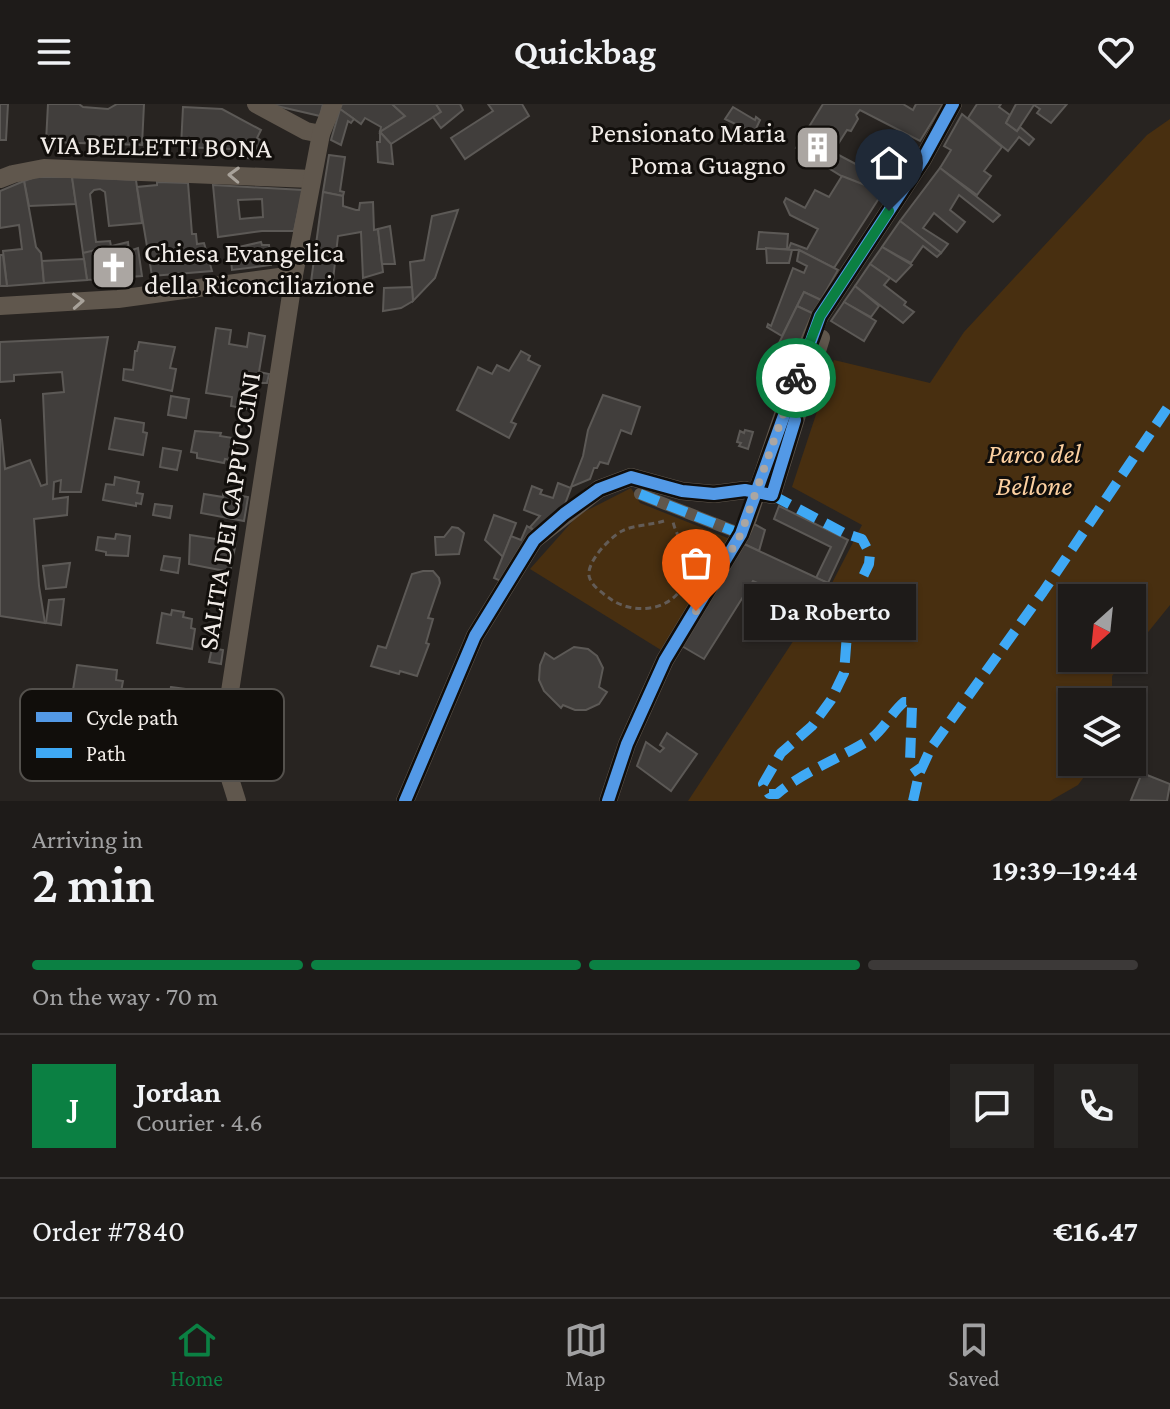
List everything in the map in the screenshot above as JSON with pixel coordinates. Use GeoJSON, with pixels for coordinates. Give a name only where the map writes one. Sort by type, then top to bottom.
{"type":"FeatureCollection","features":[{"type":"Feature","properties":{"kind":"street"},"geometry":{"type":"LineString","coordinates":[[256,104],[306,131],[321,134]]}},
{"type":"Feature","properties":{"kind":"street","name":"SALITA DEI CAPPUCCINI"},"geometry":{"type":"LineString","coordinates":[[230,689],[294,275],[321,134],[333,104]]}},
{"type":"Feature","properties":{"kind":"street"},"geometry":{"type":"LineString","coordinates":[[608,801],[627,744],[665,660],[744,526],[804,353],[820,316],[923,159],[953,104]]}},
{"type":"Feature","properties":{"kind":"street","name":"VIA BELLETTI BONA"},"geometry":{"type":"LineString","coordinates":[[0,179],[44,168],[312,179]]}},
{"type":"Feature","properties":{"kind":"street"},"geometry":{"type":"LineString","coordinates":[[0,306],[118,299],[294,275]]}},
{"type":"Feature","properties":{"kind":"street"},"geometry":{"type":"LineString","coordinates":[[767,494],[772,495],[822,337],[820,316]]}},
{"type":"Feature","properties":{"kind":"street"},"geometry":{"type":"LineString","coordinates":[[405,801],[475,636],[534,540],[599,489],[631,477],[682,491],[714,494],[745,490]]}},
{"type":"Feature","properties":{"kind":"street"},"geometry":{"type":"LineString","coordinates":[[640,494],[744,526]]}},
{"type":"Feature","properties":{"kind":"street","name":"SALITA DEI CAPPUCCINI"},"geometry":{"type":"LineString","coordinates":[[231,781],[237,801]]}},
{"type":"Feature","properties":{"kind":"path"},"geometry":{"type":"LineString","coordinates":[[671,518],[677,538],[688,551],[693,564],[678,594],[663,604],[644,610],[623,607],[590,582],[588,575],[594,559],[606,543],[623,530],[671,518]]}},
{"type":"Feature","properties":{"kind":"green space","name":"Parco del Bellone"},"geometry":{"type":"Polygon","coordinates":[[[1170,119],[1170,605],[1146,635],[1146,584],[1058,584],[1058,672],[1115,672],[1112,676],[1112,688],[1058,688],[1058,776],[1085,776],[1078,785],[1050,801],[688,801],[813,611],[817,612],[862,525],[792,487],[834,360],[930,383],[964,332],[1147,135],[1170,119]]]}},
{"type":"Feature","properties":{"kind":"green space"},"geometry":{"type":"Polygon","coordinates":[[[631,488],[640,503],[730,539],[661,650],[530,569],[578,515],[631,488]]]}},
{"type":"Feature","properties":{"kind":"building"},"geometry":{"type":"Polygon","coordinates":[[[0,104],[8,104],[6,140],[0,140],[0,104]]]}},
{"type":"Feature","properties":{"kind":"building"},"geometry":{"type":"Polygon","coordinates":[[[48,104],[79,104],[108,109],[117,104],[144,104],[142,145],[46,142],[48,104]]]}},
{"type":"Feature","properties":{"kind":"building"},"geometry":{"type":"Polygon","coordinates":[[[268,104],[323,104],[320,116],[268,104]]]}},
{"type":"Feature","properties":{"kind":"building"},"geometry":{"type":"Polygon","coordinates":[[[342,104],[392,104],[405,116],[380,132],[381,127],[365,118],[361,124],[340,109],[342,104]]]}},
{"type":"Feature","properties":{"kind":"building"},"geometry":{"type":"Polygon","coordinates":[[[392,104],[436,104],[441,112],[391,144],[380,132],[405,116],[392,104]]]}},
{"type":"Feature","properties":{"kind":"building"},"geometry":{"type":"Polygon","coordinates":[[[436,104],[460,104],[463,110],[441,128],[433,117],[441,112],[436,104]]]}},
{"type":"Feature","properties":{"kind":"building"},"geometry":{"type":"Polygon","coordinates":[[[488,104],[522,104],[529,116],[465,159],[451,138],[493,111],[488,104]]]}},
{"type":"Feature","properties":{"kind":"building","name":"Pensionato Maria Poma Guagno"},"geometry":{"type":"Polygon","coordinates":[[[823,104],[903,104],[913,110],[916,104],[943,104],[920,141],[860,110],[856,115],[858,119],[851,131],[847,130],[833,152],[890,182],[883,192],[843,177],[796,148],[823,104]]]}},
{"type":"Feature","properties":{"kind":"building"},"geometry":{"type":"Polygon","coordinates":[[[977,104],[1001,104],[999,107],[1010,115],[1006,123],[1017,131],[1020,127],[1034,139],[1029,145],[1019,137],[1008,151],[968,118],[977,104]]]}},
{"type":"Feature","properties":{"kind":"building"},"geometry":{"type":"Polygon","coordinates":[[[1016,104],[1067,104],[1051,123],[1037,113],[1040,109],[1034,105],[1017,131],[1006,123],[1016,104]]]}},
{"type":"Feature","properties":{"kind":"building"},"geometry":{"type":"Polygon","coordinates":[[[183,107],[222,109],[261,130],[257,138],[264,142],[256,159],[247,158],[232,149],[181,147],[183,107]]]}},
{"type":"Feature","properties":{"kind":"building"},"geometry":{"type":"Polygon","coordinates":[[[733,107],[760,120],[754,133],[725,119],[733,107]]]}},
{"type":"Feature","properties":{"kind":"building"},"geometry":{"type":"Polygon","coordinates":[[[340,109],[354,119],[351,123],[348,121],[341,145],[331,140],[340,109]]]}},
{"type":"Feature","properties":{"kind":"building"},"geometry":{"type":"Polygon","coordinates":[[[962,114],[1002,147],[984,171],[991,176],[977,195],[940,168],[951,150],[944,146],[962,114]]]}},
{"type":"Feature","properties":{"kind":"building"},"geometry":{"type":"Polygon","coordinates":[[[380,132],[391,144],[393,164],[378,162],[380,132]]]}},
{"type":"Feature","properties":{"kind":"building"},"geometry":{"type":"Polygon","coordinates":[[[329,155],[345,157],[340,191],[344,192],[343,196],[323,192],[329,155]]]}},
{"type":"Feature","properties":{"kind":"building"},"geometry":{"type":"Polygon","coordinates":[[[940,168],[1000,215],[993,222],[959,195],[950,210],[965,222],[957,232],[934,213],[923,228],[948,244],[941,253],[900,221],[940,168]]]}},
{"type":"Feature","properties":{"kind":"building"},"geometry":{"type":"Polygon","coordinates":[[[842,176],[883,192],[834,268],[799,250],[788,250],[791,243],[807,249],[818,229],[790,215],[784,202],[786,198],[805,208],[815,190],[829,197],[842,176]]]}},
{"type":"Feature","properties":{"kind":"building"},"geometry":{"type":"Polygon","coordinates":[[[35,177],[72,177],[76,204],[29,206],[24,181],[35,177]]]}},
{"type":"Feature","properties":{"kind":"building"},"geometry":{"type":"Polygon","coordinates":[[[72,177],[136,180],[142,223],[109,226],[105,192],[94,190],[90,194],[96,242],[110,241],[111,246],[100,248],[101,251],[83,253],[72,177]]]}},
{"type":"Feature","properties":{"kind":"building"},"geometry":{"type":"Polygon","coordinates":[[[24,181],[36,247],[41,253],[44,283],[7,286],[3,251],[22,249],[19,225],[0,228],[0,191],[24,181]]]}},
{"type":"Feature","properties":{"kind":"building"},"geometry":{"type":"Polygon","coordinates":[[[157,182],[188,183],[192,234],[196,234],[197,244],[204,243],[212,271],[152,276],[137,187],[157,185],[157,182]]]}},
{"type":"Feature","properties":{"kind":"building"},"geometry":{"type":"Polygon","coordinates":[[[213,185],[303,190],[294,231],[262,231],[218,237],[213,185]],[[262,199],[238,200],[240,219],[263,217],[262,199]]]}},
{"type":"Feature","properties":{"kind":"building"},"geometry":{"type":"Polygon","coordinates":[[[323,192],[343,196],[343,206],[356,210],[359,210],[360,203],[373,202],[374,230],[378,229],[383,272],[363,278],[361,232],[338,236],[333,280],[311,282],[323,192]]]}},
{"type":"Feature","properties":{"kind":"building"},"geometry":{"type":"Polygon","coordinates":[[[458,210],[435,278],[413,301],[410,262],[424,260],[432,216],[458,210]]]}},
{"type":"Feature","properties":{"kind":"building"},"geometry":{"type":"Polygon","coordinates":[[[900,221],[941,253],[937,257],[923,246],[911,263],[882,247],[900,221]]]}},
{"type":"Feature","properties":{"kind":"building"},"geometry":{"type":"Polygon","coordinates":[[[390,226],[395,264],[382,264],[378,229],[390,226]]]}},
{"type":"Feature","properties":{"kind":"building"},"geometry":{"type":"Polygon","coordinates":[[[759,232],[788,234],[787,249],[757,249],[759,232]]]}},
{"type":"Feature","properties":{"kind":"building","name":"Chiesa Evangelica della Riconciliazione"},"geometry":{"type":"Polygon","coordinates":[[[128,242],[129,251],[138,248],[142,276],[87,280],[83,253],[128,242]]]}},
{"type":"Feature","properties":{"kind":"building"},"geometry":{"type":"Polygon","coordinates":[[[261,242],[262,245],[269,245],[271,265],[232,270],[230,249],[261,242]]]}},
{"type":"Feature","properties":{"kind":"building"},"geometry":{"type":"Polygon","coordinates":[[[882,247],[912,265],[896,282],[870,264],[882,247]]]}},
{"type":"Feature","properties":{"kind":"building"},"geometry":{"type":"Polygon","coordinates":[[[766,248],[792,250],[789,263],[767,263],[766,248]]]}},
{"type":"Feature","properties":{"kind":"building"},"geometry":{"type":"Polygon","coordinates":[[[799,250],[838,270],[821,300],[804,292],[782,336],[767,327],[768,324],[771,326],[793,268],[804,273],[807,266],[797,261],[799,250]]]}},
{"type":"Feature","properties":{"kind":"building"},"geometry":{"type":"Polygon","coordinates":[[[0,255],[3,255],[7,286],[0,286],[0,255]]]}},
{"type":"Feature","properties":{"kind":"building"},"geometry":{"type":"Polygon","coordinates":[[[84,259],[87,280],[44,283],[42,261],[84,259]]]}},
{"type":"Feature","properties":{"kind":"building"},"geometry":{"type":"Polygon","coordinates":[[[870,264],[890,278],[884,285],[914,312],[903,323],[855,286],[870,264]]]}},
{"type":"Feature","properties":{"kind":"building"},"geometry":{"type":"Polygon","coordinates":[[[855,286],[879,306],[871,317],[844,302],[855,286]]]}},
{"type":"Feature","properties":{"kind":"building"},"geometry":{"type":"Polygon","coordinates":[[[412,287],[413,301],[401,308],[383,311],[384,288],[412,287]]]}},
{"type":"Feature","properties":{"kind":"building"},"geometry":{"type":"Polygon","coordinates":[[[804,292],[823,301],[816,315],[797,306],[804,292]]]}},
{"type":"Feature","properties":{"kind":"building"},"geometry":{"type":"Polygon","coordinates":[[[844,302],[876,321],[864,341],[831,321],[844,302]]]}},
{"type":"Feature","properties":{"kind":"building"},"geometry":{"type":"Polygon","coordinates":[[[797,306],[814,314],[801,350],[794,348],[793,351],[781,347],[779,343],[797,306]]]}},
{"type":"Feature","properties":{"kind":"building"},"geometry":{"type":"Polygon","coordinates":[[[216,328],[231,330],[229,344],[247,347],[249,333],[265,336],[259,372],[269,374],[267,383],[252,383],[250,398],[255,399],[253,410],[231,406],[232,397],[206,393],[216,328]]]}},
{"type":"Feature","properties":{"kind":"building"},"geometry":{"type":"Polygon","coordinates":[[[108,337],[81,492],[60,492],[61,480],[54,482],[53,499],[68,497],[67,515],[34,519],[45,623],[0,616],[0,419],[5,469],[30,460],[41,486],[47,484],[43,394],[64,392],[62,372],[14,375],[14,381],[0,382],[0,342],[108,337]]]}},
{"type":"Feature","properties":{"kind":"building"},"geometry":{"type":"Polygon","coordinates":[[[139,342],[175,347],[170,368],[176,369],[172,391],[123,380],[124,369],[133,370],[139,342]]]}},
{"type":"Feature","properties":{"kind":"building"},"geometry":{"type":"Polygon","coordinates":[[[521,351],[530,356],[528,360],[540,366],[511,422],[516,424],[509,438],[457,410],[478,367],[492,374],[497,365],[509,371],[521,351]]]}},
{"type":"Feature","properties":{"kind":"building"},"geometry":{"type":"Polygon","coordinates":[[[603,395],[640,407],[631,434],[621,430],[608,464],[600,462],[590,479],[571,487],[583,456],[588,430],[603,395]]]}},
{"type":"Feature","properties":{"kind":"building"},"geometry":{"type":"Polygon","coordinates":[[[171,396],[189,399],[186,418],[168,415],[171,396]]]}},
{"type":"Feature","properties":{"kind":"building"},"geometry":{"type":"Polygon","coordinates":[[[115,418],[144,423],[143,432],[147,433],[143,455],[109,449],[115,418]]]}},
{"type":"Feature","properties":{"kind":"building"},"geometry":{"type":"Polygon","coordinates":[[[745,430],[753,432],[748,449],[737,442],[740,431],[744,433],[745,430]]]}},
{"type":"Feature","properties":{"kind":"building"},"geometry":{"type":"Polygon","coordinates":[[[195,431],[221,433],[220,436],[233,438],[230,460],[225,459],[224,463],[197,458],[197,453],[191,452],[195,431]]]}},
{"type":"Feature","properties":{"kind":"building"},"geometry":{"type":"Polygon","coordinates":[[[163,448],[181,451],[177,470],[160,467],[163,448]]]}},
{"type":"Feature","properties":{"kind":"building"},"geometry":{"type":"Polygon","coordinates":[[[115,477],[139,482],[137,493],[143,494],[141,504],[136,503],[136,506],[103,500],[106,484],[114,485],[115,477]]]}},
{"type":"Feature","properties":{"kind":"building"},"geometry":{"type":"Polygon","coordinates":[[[558,483],[571,488],[565,504],[539,534],[530,527],[540,516],[524,510],[532,486],[542,490],[540,494],[553,498],[558,483]]]}},
{"type":"Feature","properties":{"kind":"building"},"geometry":{"type":"Polygon","coordinates":[[[223,493],[248,497],[244,521],[201,513],[204,494],[223,497],[223,493]]]}},
{"type":"Feature","properties":{"kind":"building"},"geometry":{"type":"Polygon","coordinates":[[[155,504],[172,506],[170,518],[153,515],[155,504]]]}},
{"type":"Feature","properties":{"kind":"building"},"geometry":{"type":"Polygon","coordinates":[[[779,506],[848,540],[828,583],[816,578],[831,547],[774,519],[779,506]]]}},
{"type":"Feature","properties":{"kind":"building"},"geometry":{"type":"Polygon","coordinates":[[[494,515],[516,523],[503,557],[485,540],[494,515]]]}},
{"type":"Feature","properties":{"kind":"building"},"geometry":{"type":"Polygon","coordinates":[[[754,524],[765,530],[759,551],[744,544],[754,524]]]}},
{"type":"Feature","properties":{"kind":"building"},"geometry":{"type":"Polygon","coordinates":[[[527,526],[539,534],[503,582],[494,578],[511,536],[521,540],[527,526]]]}},
{"type":"Feature","properties":{"kind":"building"},"geometry":{"type":"Polygon","coordinates":[[[452,527],[464,533],[459,554],[436,555],[435,537],[444,537],[452,527]]]}},
{"type":"Feature","properties":{"kind":"building"},"geometry":{"type":"Polygon","coordinates":[[[116,534],[130,536],[128,556],[106,555],[106,552],[96,550],[98,537],[115,539],[116,534]]]}},
{"type":"Feature","properties":{"kind":"building"},"geometry":{"type":"Polygon","coordinates":[[[190,535],[236,542],[230,572],[189,564],[190,535]]]}},
{"type":"Feature","properties":{"kind":"building"},"geometry":{"type":"Polygon","coordinates":[[[744,544],[828,583],[816,608],[753,581],[704,659],[680,645],[744,544]]]}},
{"type":"Feature","properties":{"kind":"building"},"geometry":{"type":"Polygon","coordinates":[[[164,556],[180,558],[178,573],[161,570],[164,556]]]}},
{"type":"Feature","properties":{"kind":"building"},"geometry":{"type":"Polygon","coordinates":[[[70,563],[66,587],[46,589],[43,566],[70,563]]]}},
{"type":"Feature","properties":{"kind":"building"},"geometry":{"type":"Polygon","coordinates":[[[433,571],[440,583],[428,618],[433,619],[426,643],[429,644],[417,676],[371,666],[378,646],[386,648],[412,574],[433,571]]]}},
{"type":"Feature","properties":{"kind":"building"},"geometry":{"type":"Polygon","coordinates":[[[64,599],[61,625],[46,623],[49,600],[64,599]]]}},
{"type":"Feature","properties":{"kind":"building"},"geometry":{"type":"Polygon","coordinates":[[[172,610],[184,612],[183,617],[192,619],[191,628],[195,629],[192,649],[157,643],[162,613],[171,615],[172,610]]]}},
{"type":"Feature","properties":{"kind":"building"},"geometry":{"type":"Polygon","coordinates":[[[574,647],[588,649],[597,656],[603,668],[599,687],[607,692],[599,704],[586,710],[563,705],[561,708],[544,691],[539,680],[545,653],[554,659],[574,647]]]}},
{"type":"Feature","properties":{"kind":"building"},"geometry":{"type":"Polygon","coordinates":[[[212,648],[223,650],[221,664],[209,662],[212,648]]]}},
{"type":"Feature","properties":{"kind":"building"},"geometry":{"type":"Polygon","coordinates":[[[77,665],[117,670],[116,680],[123,681],[122,689],[73,689],[77,665]]]}},
{"type":"Feature","properties":{"kind":"building"},"geometry":{"type":"Polygon","coordinates":[[[667,733],[697,754],[671,791],[637,766],[646,742],[660,752],[664,748],[660,745],[667,733]]]}},
{"type":"Feature","properties":{"kind":"building"},"geometry":{"type":"Polygon","coordinates":[[[1146,775],[1170,784],[1167,801],[1131,800],[1141,776],[1146,775]]]}},
{"type":"Feature","properties":{"kind":"marked path"},"geometry":{"type":"LineString","coordinates":[[913,801],[919,774],[931,748],[1043,592],[1170,404]]}},
{"type":"Feature","properties":{"kind":"marked path"},"geometry":{"type":"LineString","coordinates":[[640,494],[741,534]]}},
{"type":"Feature","properties":{"kind":"marked path"},"geometry":{"type":"LineString","coordinates":[[772,495],[844,533],[862,539],[870,554],[869,564],[857,589],[847,634],[844,673],[831,700],[812,726],[781,753],[763,784],[769,794],[777,794],[869,740],[904,702],[910,702],[912,707],[910,761],[919,774]]}},
{"type":"Feature","properties":{"kind":"cycle path"},"geometry":{"type":"LineString","coordinates":[[608,801],[627,744],[665,660],[741,534],[820,316],[923,159],[953,104]]}},
{"type":"Feature","properties":{"kind":"cycle path"},"geometry":{"type":"LineString","coordinates":[[405,801],[475,636],[534,540],[599,489],[631,477],[682,491],[714,494],[745,490],[772,495],[795,420]]}},
{"type":"Feature","properties":{"kind":"way so far"},"geometry":{"type":"LineString","coordinates":[[696,611],[748,518],[796,378]]}},
{"type":"Feature","properties":{"kind":"place","name":"Pensionato Maria Poma Guagno"},"geometry":{"type":"Point","coordinates":[817,148]}},
{"type":"Feature","properties":{"kind":"place","name":"Chiesa Evangelica della Riconciliazione"},"geometry":{"type":"Point","coordinates":[113,268]}},
{"type":"Feature","properties":{"kind":"place","name":"Da Roberto"},"geometry":{"type":"Point","coordinates":[696,611]}},
{"type":"Feature","properties":{"kind":"route"},"geometry":{"type":"LineString","coordinates":[[796,378],[820,316],[889,211]]}}]}
